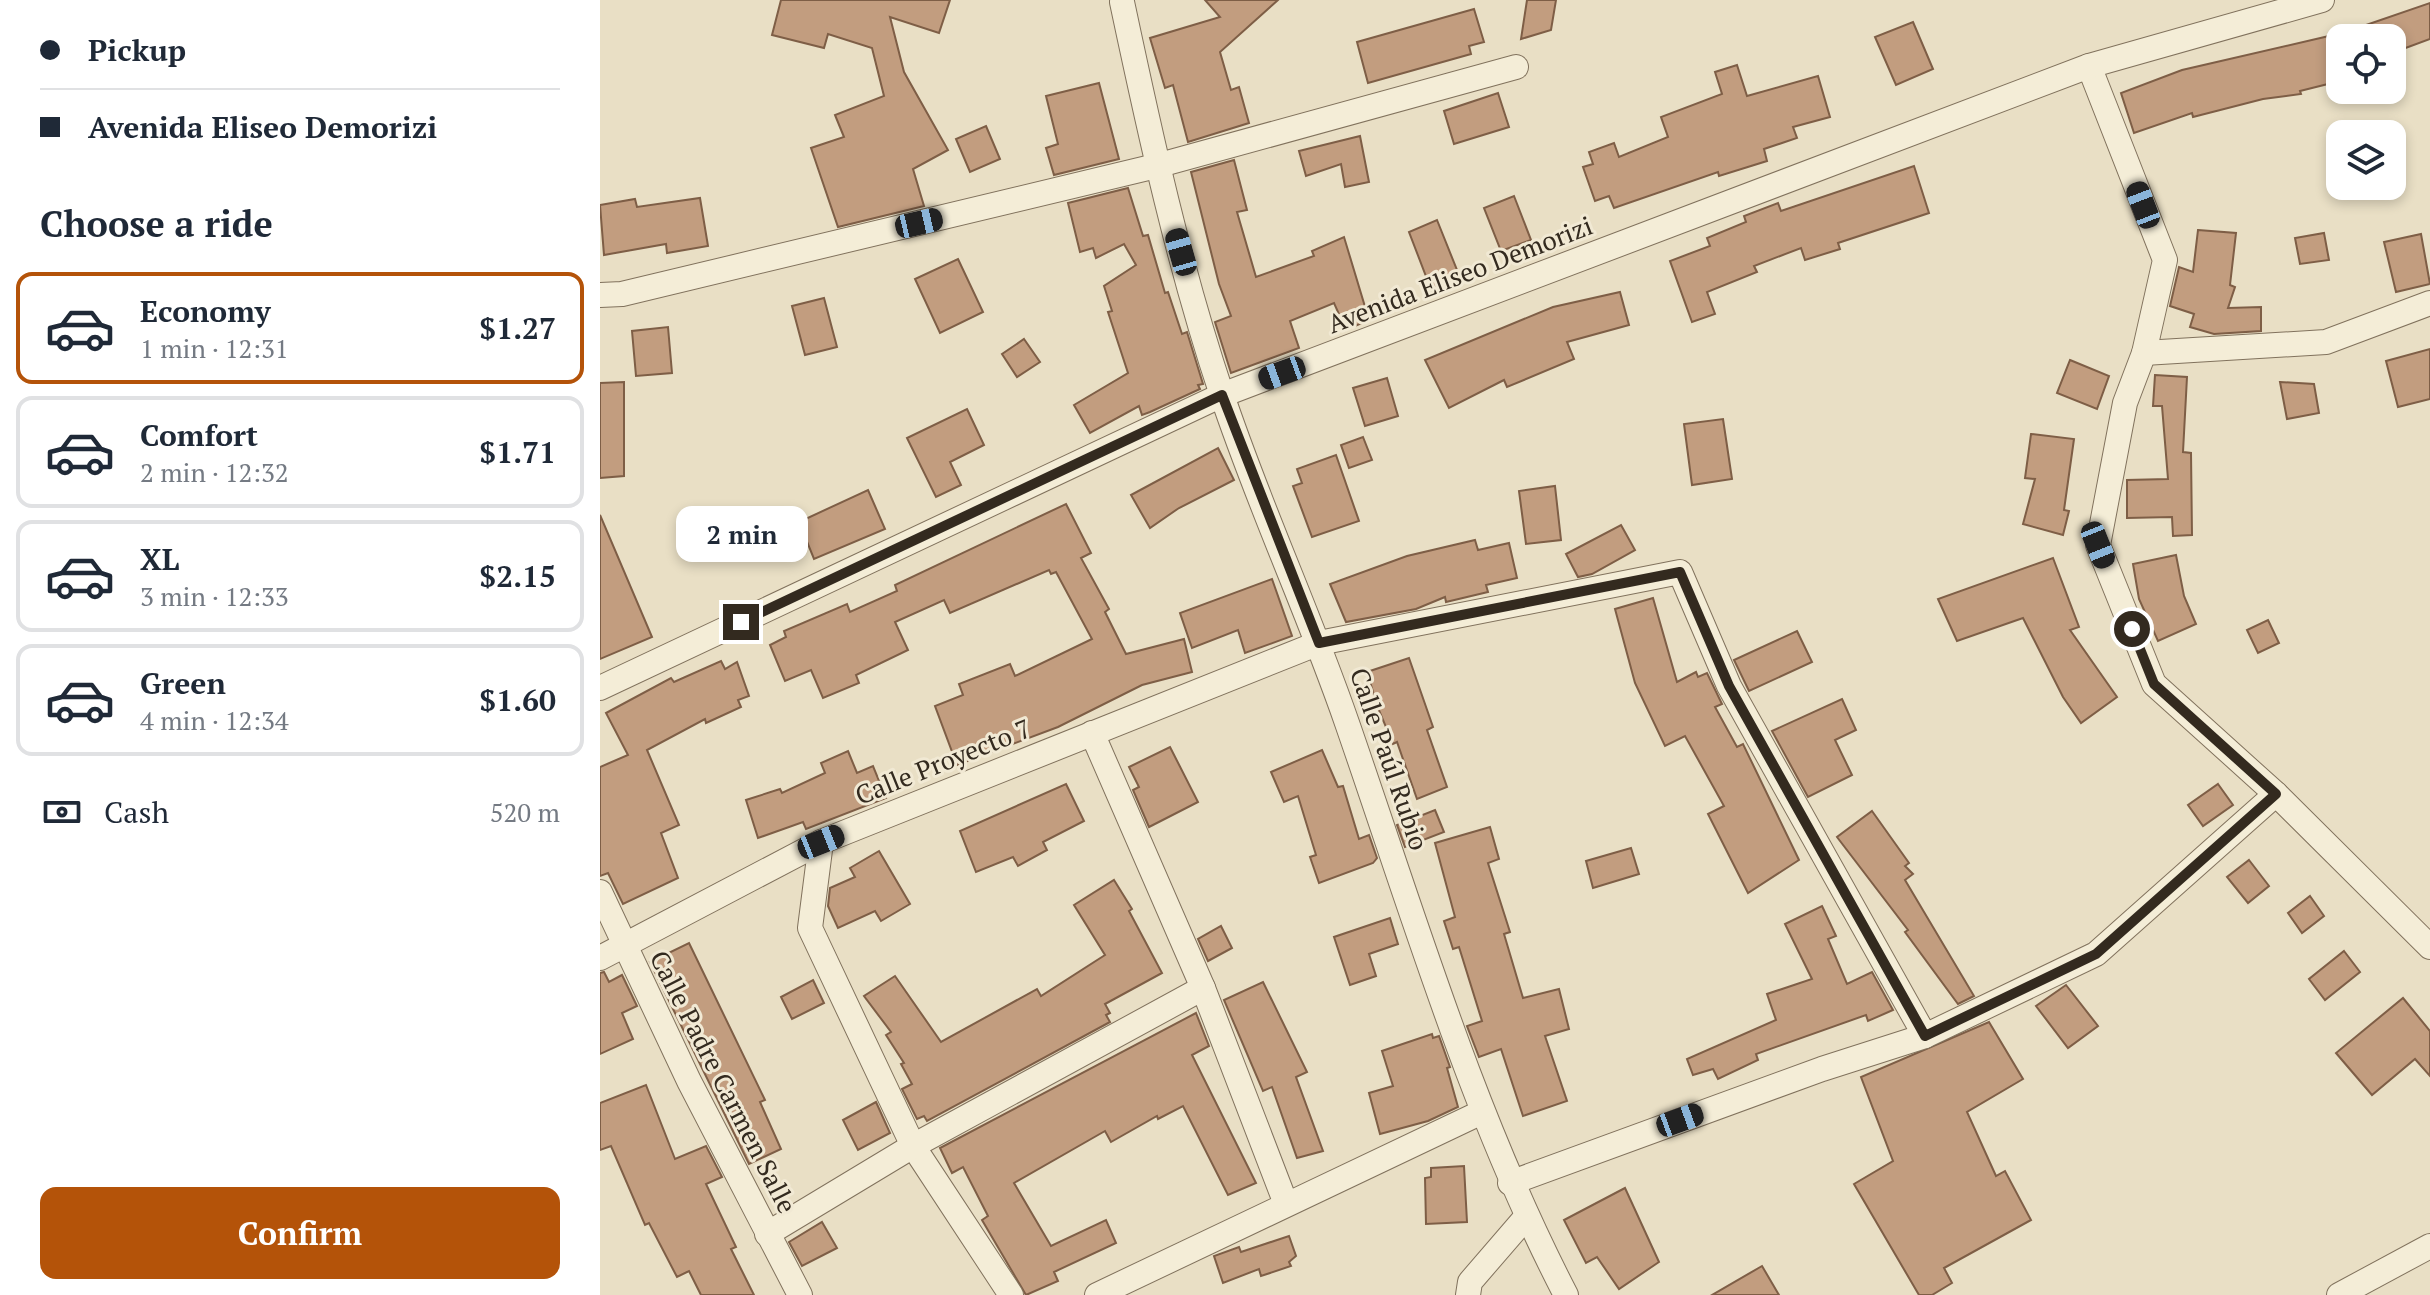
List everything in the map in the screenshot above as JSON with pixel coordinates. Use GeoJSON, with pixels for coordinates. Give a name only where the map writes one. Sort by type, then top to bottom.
{"type":"FeatureCollection","features":[{"type":"Feature","properties":{"kind":"street","name":"Avenida Eliseo Demorizi"},"geometry":{"type":"LineString","coordinates":[[600,688],[1222,395],[2089,66],[2322,0]]}},
{"type":"Feature","properties":{"kind":"street","name":"Calle Paúl Rubio"},"geometry":{"type":"LineString","coordinates":[[1120,1],[1156,166],[1222,395],[1319,643],[1482,1112],[1510,1183],[1566,1295]]}},
{"type":"Feature","properties":{"kind":"street"},"geometry":{"type":"LineString","coordinates":[[2089,66],[2165,260],[2144,353],[2125,403],[2098,545],[2154,684],[2276,794],[2430,947]]}},
{"type":"Feature","properties":{"kind":"street"},"geometry":{"type":"LineString","coordinates":[[600,295],[622,294],[1156,166],[1516,67]]}},
{"type":"Feature","properties":{"kind":"street"},"geometry":{"type":"LineString","coordinates":[[2144,353],[2326,342],[2430,303]]}},
{"type":"Feature","properties":{"kind":"street","name":"Calle Proyecto 7"},"geometry":{"type":"LineString","coordinates":[[600,958],[821,842],[1319,643],[1680,572],[1729,686],[1925,1036]]}},
{"type":"Feature","properties":{"kind":"street"},"geometry":{"type":"LineString","coordinates":[[1092,733],[1203,988],[1286,1204]]}},
{"type":"Feature","properties":{"kind":"street"},"geometry":{"type":"LineString","coordinates":[[1510,1183],[1822,1069],[1925,1036],[2096,954],[2276,794]]}},
{"type":"Feature","properties":{"kind":"street"},"geometry":{"type":"LineString","coordinates":[[821,842],[810,928],[913,1146],[1011,1295]]}},
{"type":"Feature","properties":{"kind":"street","name":"Calle Padre Carmen Salle"},"geometry":{"type":"LineString","coordinates":[[600,892],[624,946],[800,1295]]}},
{"type":"Feature","properties":{"kind":"street"},"geometry":{"type":"LineString","coordinates":[[767,1234],[913,1146],[1203,988]]}},
{"type":"Feature","properties":{"kind":"street"},"geometry":{"type":"LineString","coordinates":[[1097,1295],[1482,1112]]}},
{"type":"Feature","properties":{"kind":"street"},"geometry":{"type":"LineString","coordinates":[[1468,1295],[1470,1282],[1526,1217]]}},
{"type":"Feature","properties":{"kind":"street"},"geometry":{"type":"LineString","coordinates":[[2339,1295],[2430,1246]]}},
{"type":"Feature","properties":{"kind":"building"},"geometry":{"type":"Polygon","coordinates":[[[781,0],[950,0],[939,33],[890,17],[904,72],[948,150],[913,169],[924,206],[838,227],[811,148],[844,137],[835,115],[884,96],[872,48],[828,34],[824,48],[772,35],[781,0]]]}},
{"type":"Feature","properties":{"kind":"building"},"geometry":{"type":"Polygon","coordinates":[[[1205,0],[1278,0],[1220,52],[1231,90],[1239,87],[1249,123],[1188,142],[1173,85],[1165,88],[1150,38],[1220,17],[1205,0]]]}},
{"type":"Feature","properties":{"kind":"building"},"geometry":{"type":"Polygon","coordinates":[[[1527,0],[1556,0],[1551,30],[1521,39],[1527,0]]]}},
{"type":"Feature","properties":{"kind":"building"},"geometry":{"type":"Polygon","coordinates":[[[2430,3],[2430,39],[2406,48],[2406,24],[2369,24],[2430,3]]]}},
{"type":"Feature","properties":{"kind":"building"},"geometry":{"type":"Polygon","coordinates":[[[1474,9],[1484,42],[1469,46],[1471,54],[1368,83],[1357,42],[1474,9]]]}},
{"type":"Feature","properties":{"kind":"building"},"geometry":{"type":"Polygon","coordinates":[[[1913,22],[1933,69],[1896,85],[1875,37],[1913,22]]]}},
{"type":"Feature","properties":{"kind":"building"},"geometry":{"type":"Polygon","coordinates":[[[2326,37],[2326,84],[2300,91],[2301,94],[2263,99],[2193,117],[2192,113],[2134,133],[2121,93],[2182,70],[2326,37]]]}},
{"type":"Feature","properties":{"kind":"building"},"geometry":{"type":"Polygon","coordinates":[[[1737,65],[1747,96],[1818,76],[1830,117],[1793,127],[1797,138],[1764,149],[1767,161],[1719,176],[1718,172],[1614,208],[1609,196],[1595,201],[1583,167],[1593,164],[1589,152],[1614,143],[1619,157],[1668,137],[1661,117],[1722,94],[1715,72],[1737,65]]]}},
{"type":"Feature","properties":{"kind":"building"},"geometry":{"type":"Polygon","coordinates":[[[1099,83],[1119,159],[1054,175],[1046,148],[1058,144],[1046,96],[1099,83]]]}},
{"type":"Feature","properties":{"kind":"building"},"geometry":{"type":"Polygon","coordinates":[[[1498,93],[1509,127],[1454,144],[1444,111],[1498,93]]]}},
{"type":"Feature","properties":{"kind":"building"},"geometry":{"type":"Polygon","coordinates":[[[986,126],[1000,159],[970,172],[956,139],[986,126]]]}},
{"type":"Feature","properties":{"kind":"building"},"geometry":{"type":"Polygon","coordinates":[[[1360,136],[1369,182],[1345,187],[1341,164],[1306,176],[1299,151],[1360,136]]]}},
{"type":"Feature","properties":{"kind":"building"},"geometry":{"type":"Polygon","coordinates":[[[1234,160],[1247,210],[1237,212],[1256,277],[1314,256],[1312,251],[1344,237],[1369,320],[1346,330],[1334,303],[1290,321],[1299,348],[1231,373],[1215,322],[1231,316],[1219,284],[1191,172],[1234,160]]]}},
{"type":"Feature","properties":{"kind":"building"},"geometry":{"type":"Polygon","coordinates":[[[1914,166],[1929,213],[1838,243],[1840,249],[1805,260],[1801,248],[1754,266],[1757,272],[1707,292],[1715,314],[1692,322],[1670,261],[1710,246],[1707,238],[1746,222],[1744,216],[1778,203],[1781,211],[1914,166]]]}},
{"type":"Feature","properties":{"kind":"building"},"geometry":{"type":"Polygon","coordinates":[[[1128,188],[1143,236],[1148,235],[1165,293],[1168,292],[1182,334],[1187,332],[1203,384],[1198,385],[1200,389],[1142,415],[1139,406],[1090,433],[1074,405],[1128,373],[1108,312],[1112,311],[1104,286],[1136,265],[1124,244],[1096,258],[1093,248],[1080,252],[1068,203],[1128,188]]]}},
{"type":"Feature","properties":{"kind":"building"},"geometry":{"type":"Polygon","coordinates":[[[1514,196],[1531,240],[1501,251],[1484,208],[1514,196]]]}},
{"type":"Feature","properties":{"kind":"building"},"geometry":{"type":"Polygon","coordinates":[[[700,198],[708,246],[667,253],[666,244],[604,255],[600,205],[635,199],[637,207],[700,198]]]}},
{"type":"Feature","properties":{"kind":"building"},"geometry":{"type":"Polygon","coordinates":[[[1437,220],[1461,280],[1432,292],[1409,232],[1437,220]]]}},
{"type":"Feature","properties":{"kind":"building"},"geometry":{"type":"Polygon","coordinates":[[[2198,230],[2236,233],[2230,285],[2235,287],[2228,308],[2261,307],[2261,331],[2214,334],[2190,327],[2194,314],[2170,306],[2179,267],[2193,272],[2198,230]]]}},
{"type":"Feature","properties":{"kind":"building"},"geometry":{"type":"Polygon","coordinates":[[[2324,233],[2329,260],[2300,264],[2295,238],[2324,233]]]}},
{"type":"Feature","properties":{"kind":"building"},"geometry":{"type":"Polygon","coordinates":[[[2421,234],[2430,284],[2396,292],[2384,242],[2421,234]]]}},
{"type":"Feature","properties":{"kind":"building"},"geometry":{"type":"Polygon","coordinates":[[[958,259],[983,312],[940,333],[915,279],[958,259]]]}},
{"type":"Feature","properties":{"kind":"building"},"geometry":{"type":"Polygon","coordinates":[[[1620,292],[1629,325],[1567,342],[1574,359],[1507,387],[1504,380],[1449,408],[1425,360],[1553,307],[1620,292]]]}},
{"type":"Feature","properties":{"kind":"building"},"geometry":{"type":"Polygon","coordinates":[[[824,298],[837,347],[805,355],[792,306],[824,298]]]}},
{"type":"Feature","properties":{"kind":"building"},"geometry":{"type":"Polygon","coordinates":[[[668,327],[672,373],[636,376],[632,331],[668,327]]]}},
{"type":"Feature","properties":{"kind":"building"},"geometry":{"type":"Polygon","coordinates":[[[1024,339],[1040,362],[1017,377],[1002,354],[1024,339]]]}},
{"type":"Feature","properties":{"kind":"building"},"geometry":{"type":"Polygon","coordinates":[[[2430,349],[2430,399],[2398,407],[2386,361],[2430,349]]]}},
{"type":"Feature","properties":{"kind":"building"},"geometry":{"type":"Polygon","coordinates":[[[2070,360],[2109,376],[2097,409],[2057,393],[2070,360]]]}},
{"type":"Feature","properties":{"kind":"building"},"geometry":{"type":"Polygon","coordinates":[[[2155,375],[2187,377],[2183,452],[2191,453],[2192,535],[2173,536],[2172,517],[2127,518],[2127,480],[2168,479],[2162,406],[2153,406],[2155,375]]]}},
{"type":"Feature","properties":{"kind":"building"},"geometry":{"type":"Polygon","coordinates":[[[1387,378],[1398,416],[1365,426],[1353,388],[1387,378]]]}},
{"type":"Feature","properties":{"kind":"building"},"geometry":{"type":"Polygon","coordinates":[[[624,382],[624,476],[600,478],[600,383],[624,382]]]}},
{"type":"Feature","properties":{"kind":"building"},"geometry":{"type":"Polygon","coordinates":[[[2280,382],[2314,384],[2319,413],[2287,419],[2280,382]]]}},
{"type":"Feature","properties":{"kind":"building"},"geometry":{"type":"Polygon","coordinates":[[[967,409],[984,445],[950,462],[961,485],[936,497],[907,438],[967,409]]]}},
{"type":"Feature","properties":{"kind":"building"},"geometry":{"type":"Polygon","coordinates":[[[1723,419],[1732,479],[1692,485],[1684,424],[1723,419]]]}},
{"type":"Feature","properties":{"kind":"building"},"geometry":{"type":"Polygon","coordinates":[[[2031,434],[2074,439],[2064,510],[2069,511],[2063,535],[2023,524],[2035,479],[2025,478],[2031,434]]]}},
{"type":"Feature","properties":{"kind":"building"},"geometry":{"type":"Polygon","coordinates":[[[1363,437],[1372,460],[1349,468],[1341,445],[1363,437]]]}},
{"type":"Feature","properties":{"kind":"building"},"geometry":{"type":"Polygon","coordinates":[[[1218,448],[1234,480],[1179,508],[1150,528],[1131,495],[1218,448]]]}},
{"type":"Feature","properties":{"kind":"building"},"geometry":{"type":"Polygon","coordinates":[[[1336,455],[1359,521],[1312,537],[1293,486],[1302,483],[1297,469],[1336,455]]]}},
{"type":"Feature","properties":{"kind":"building"},"geometry":{"type":"Polygon","coordinates":[[[1555,486],[1561,540],[1526,544],[1519,491],[1555,486]]]}},
{"type":"Feature","properties":{"kind":"building"},"geometry":{"type":"Polygon","coordinates":[[[868,490],[885,529],[814,559],[799,522],[868,490]]]}},
{"type":"Feature","properties":{"kind":"building"},"geometry":{"type":"Polygon","coordinates":[[[1066,504],[1091,553],[1081,558],[1109,609],[1105,612],[1126,654],[1184,639],[1192,672],[1142,685],[1058,727],[957,765],[935,706],[963,695],[959,684],[1010,664],[1015,676],[1092,639],[1056,572],[1051,574],[1049,570],[950,613],[944,600],[895,622],[908,650],[856,675],[859,683],[823,698],[811,670],[785,681],[770,645],[786,637],[784,631],[847,604],[850,612],[897,591],[895,585],[1066,504]]]}},
{"type":"Feature","properties":{"kind":"building"},"geometry":{"type":"Polygon","coordinates":[[[600,515],[652,637],[600,659],[600,515]]]}},
{"type":"Feature","properties":{"kind":"building"},"geometry":{"type":"Polygon","coordinates":[[[1621,525],[1635,550],[1592,574],[1578,577],[1566,554],[1621,525]]]}},
{"type":"Feature","properties":{"kind":"building"},"geometry":{"type":"Polygon","coordinates":[[[1475,540],[1478,550],[1509,543],[1517,578],[1486,585],[1488,592],[1446,602],[1445,597],[1416,609],[1346,622],[1330,584],[1407,556],[1475,540]]]}},
{"type":"Feature","properties":{"kind":"building"},"geometry":{"type":"Polygon","coordinates":[[[2176,555],[2184,596],[2196,624],[2158,641],[2139,599],[2133,564],[2176,555]]]}},
{"type":"Feature","properties":{"kind":"building"},"geometry":{"type":"Polygon","coordinates":[[[2053,558],[2079,627],[2070,630],[2117,697],[2081,723],[2063,697],[2023,618],[1957,641],[1938,599],[2053,558]]]}},
{"type":"Feature","properties":{"kind":"building"},"geometry":{"type":"Polygon","coordinates":[[[1272,579],[1292,636],[1245,653],[1238,630],[1192,648],[1180,613],[1272,579]]]}},
{"type":"Feature","properties":{"kind":"building"},"geometry":{"type":"Polygon","coordinates":[[[1653,598],[1677,682],[1696,672],[1698,677],[1707,673],[1722,704],[1715,707],[1737,747],[1743,744],[1799,860],[1748,893],[1708,814],[1724,806],[1685,736],[1665,746],[1635,683],[1615,609],[1653,598]]]}},
{"type":"Feature","properties":{"kind":"building"},"geometry":{"type":"Polygon","coordinates":[[[2268,620],[2279,643],[2258,653],[2247,630],[2268,620]]]}},
{"type":"Feature","properties":{"kind":"building"},"geometry":{"type":"Polygon","coordinates":[[[1797,631],[1812,662],[1749,691],[1734,660],[1797,631]]]}},
{"type":"Feature","properties":{"kind":"building"},"geometry":{"type":"Polygon","coordinates":[[[1409,658],[1433,727],[1427,730],[1447,787],[1417,799],[1397,742],[1393,744],[1378,708],[1367,672],[1409,658]]]}},
{"type":"Feature","properties":{"kind":"building"},"geometry":{"type":"Polygon","coordinates":[[[721,661],[725,669],[737,662],[749,696],[738,700],[741,707],[706,723],[705,719],[647,750],[679,825],[661,833],[678,878],[623,904],[608,873],[600,876],[600,767],[628,755],[606,713],[671,678],[674,682],[721,661]]]}},
{"type":"Feature","properties":{"kind":"building"},"geometry":{"type":"Polygon","coordinates":[[[1842,699],[1856,730],[1835,740],[1852,775],[1808,797],[1772,731],[1842,699]]]}},
{"type":"Feature","properties":{"kind":"building"},"geometry":{"type":"Polygon","coordinates":[[[1170,747],[1198,802],[1149,827],[1133,790],[1139,787],[1129,767],[1170,747]]]}},
{"type":"Feature","properties":{"kind":"building"},"geometry":{"type":"Polygon","coordinates":[[[1322,750],[1338,787],[1343,786],[1359,839],[1369,835],[1377,858],[1373,863],[1319,883],[1310,857],[1316,855],[1298,796],[1284,802],[1271,772],[1322,750]]]}},
{"type":"Feature","properties":{"kind":"building"},"geometry":{"type":"Polygon","coordinates":[[[848,751],[857,773],[873,766],[886,798],[806,829],[803,822],[758,838],[746,800],[780,789],[782,793],[825,773],[821,763],[848,751]]]}},
{"type":"Feature","properties":{"kind":"building"},"geometry":{"type":"Polygon","coordinates":[[[1066,784],[1084,821],[1043,842],[1047,850],[1018,866],[1013,857],[976,872],[960,831],[1066,784]]]}},
{"type":"Feature","properties":{"kind":"building"},"geometry":{"type":"Polygon","coordinates":[[[2218,784],[2233,805],[2203,826],[2188,805],[2218,784]]]}},
{"type":"Feature","properties":{"kind":"building"},"geometry":{"type":"Polygon","coordinates":[[[1435,810],[1444,832],[1405,847],[1397,825],[1435,810]]]}},
{"type":"Feature","properties":{"kind":"building"},"geometry":{"type":"Polygon","coordinates":[[[1872,811],[1909,863],[1905,866],[1913,874],[1905,880],[1974,996],[1958,1004],[1905,932],[1908,930],[1837,837],[1872,811]]]}},
{"type":"Feature","properties":{"kind":"building"},"geometry":{"type":"Polygon","coordinates":[[[1490,827],[1499,859],[1488,863],[1510,932],[1504,934],[1523,998],[1559,989],[1569,1029],[1545,1036],[1567,1101],[1523,1116],[1501,1049],[1479,1057],[1467,1026],[1482,1021],[1459,947],[1453,949],[1444,921],[1455,917],[1435,843],[1490,827]]]}},
{"type":"Feature","properties":{"kind":"building"},"geometry":{"type":"Polygon","coordinates":[[[1631,848],[1639,874],[1593,888],[1586,861],[1631,848]]]}},
{"type":"Feature","properties":{"kind":"building"},"geometry":{"type":"Polygon","coordinates":[[[879,851],[910,904],[881,921],[875,911],[838,928],[828,906],[830,888],[855,877],[850,868],[879,851]]]}},
{"type":"Feature","properties":{"kind":"building"},"geometry":{"type":"Polygon","coordinates":[[[2249,860],[2269,886],[2248,903],[2227,877],[2249,860]]]}},
{"type":"Feature","properties":{"kind":"building"},"geometry":{"type":"Polygon","coordinates":[[[1114,880],[1132,909],[1129,911],[1162,973],[1105,1004],[1110,1013],[1106,1015],[1110,1022],[927,1121],[924,1116],[917,1119],[902,1089],[912,1084],[901,1064],[904,1063],[886,1035],[891,1032],[864,996],[895,976],[941,1042],[1037,989],[1041,996],[1105,955],[1074,905],[1114,880]]]}},
{"type":"Feature","properties":{"kind":"building"},"geometry":{"type":"Polygon","coordinates":[[[2310,896],[2324,916],[2302,933],[2288,913],[2310,896]]]}},
{"type":"Feature","properties":{"kind":"building"},"geometry":{"type":"Polygon","coordinates":[[[1822,906],[1836,936],[1828,939],[1847,984],[1872,972],[1893,1010],[1868,1021],[1866,1015],[1756,1054],[1758,1060],[1718,1079],[1713,1069],[1693,1075],[1687,1059],[1776,1020],[1767,994],[1812,979],[1785,924],[1822,906]]]}},
{"type":"Feature","properties":{"kind":"building"},"geometry":{"type":"Polygon","coordinates":[[[1390,918],[1398,944],[1369,954],[1376,976],[1350,985],[1334,937],[1390,918]]]}},
{"type":"Feature","properties":{"kind":"building"},"geometry":{"type":"Polygon","coordinates":[[[1221,926],[1232,948],[1208,961],[1198,939],[1221,926]]]}},
{"type":"Feature","properties":{"kind":"building"},"geometry":{"type":"Polygon","coordinates":[[[689,943],[765,1100],[760,1102],[781,1149],[749,1164],[650,962],[689,943]]]}},
{"type":"Feature","properties":{"kind":"building"},"geometry":{"type":"Polygon","coordinates":[[[2344,951],[2360,972],[2325,1000],[2309,979],[2344,951]]]}},
{"type":"Feature","properties":{"kind":"building"},"geometry":{"type":"Polygon","coordinates":[[[604,972],[609,982],[622,975],[637,1006],[622,1013],[633,1039],[600,1054],[600,973],[604,972]]]}},
{"type":"Feature","properties":{"kind":"building"},"geometry":{"type":"Polygon","coordinates":[[[813,980],[824,1003],[792,1019],[781,997],[813,980]]]}},
{"type":"Feature","properties":{"kind":"building"},"geometry":{"type":"Polygon","coordinates":[[[1263,982],[1307,1072],[1296,1077],[1323,1151],[1297,1158],[1272,1087],[1263,1091],[1224,1000],[1263,982]]]}},
{"type":"Feature","properties":{"kind":"building"},"geometry":{"type":"Polygon","coordinates":[[[2066,985],[2098,1026],[2068,1048],[2036,1006],[2066,985]]]}},
{"type":"Feature","properties":{"kind":"building"},"geometry":{"type":"Polygon","coordinates":[[[2403,998],[2430,1031],[2430,1076],[2415,1059],[2372,1095],[2336,1053],[2403,998]]]}},
{"type":"Feature","properties":{"kind":"building"},"geometry":{"type":"Polygon","coordinates":[[[1196,1013],[1209,1046],[1192,1055],[1256,1183],[1228,1195],[1183,1106],[1158,1119],[1157,1116],[1111,1142],[1105,1131],[1014,1183],[1051,1246],[1106,1220],[1116,1243],[1054,1272],[1058,1281],[1026,1295],[982,1220],[988,1216],[963,1167],[952,1173],[940,1148],[1196,1013]]]}},
{"type":"Feature","properties":{"kind":"building"},"geometry":{"type":"Polygon","coordinates":[[[1989,1022],[2023,1079],[1967,1112],[1996,1176],[2005,1171],[2031,1220],[1944,1268],[1952,1283],[1932,1295],[1919,1295],[1854,1184],[1893,1161],[1861,1077],[1989,1022]]]}},
{"type":"Feature","properties":{"kind":"building"},"geometry":{"type":"Polygon","coordinates":[[[1432,1034],[1433,1038],[1439,1036],[1450,1067],[1447,1068],[1458,1107],[1428,1121],[1380,1134],[1369,1093],[1393,1086],[1382,1051],[1432,1034]]]}},
{"type":"Feature","properties":{"kind":"building"},"geometry":{"type":"Polygon","coordinates":[[[646,1085],[675,1159],[706,1146],[722,1177],[706,1184],[736,1247],[731,1249],[754,1295],[701,1295],[689,1271],[677,1277],[649,1223],[645,1225],[611,1146],[600,1150],[600,1103],[646,1085]]]}},
{"type":"Feature","properties":{"kind":"building"},"geometry":{"type":"Polygon","coordinates":[[[876,1102],[890,1133],[858,1150],[843,1120],[876,1102]]]}},
{"type":"Feature","properties":{"kind":"building"},"geometry":{"type":"Polygon","coordinates":[[[1464,1166],[1467,1222],[1426,1224],[1425,1178],[1431,1177],[1431,1168],[1464,1166]]]}},
{"type":"Feature","properties":{"kind":"building"},"geometry":{"type":"Polygon","coordinates":[[[1625,1188],[1659,1262],[1619,1289],[1597,1257],[1586,1263],[1564,1220],[1625,1188]]]}},
{"type":"Feature","properties":{"kind":"building"},"geometry":{"type":"Polygon","coordinates":[[[822,1222],[837,1248],[802,1266],[789,1242],[822,1222]]]}},
{"type":"Feature","properties":{"kind":"building"},"geometry":{"type":"Polygon","coordinates":[[[1289,1236],[1296,1256],[1289,1262],[1291,1266],[1261,1276],[1259,1269],[1223,1283],[1214,1256],[1239,1247],[1241,1252],[1289,1236]]]}},
{"type":"Feature","properties":{"kind":"building"},"geometry":{"type":"Polygon","coordinates":[[[1762,1266],[1779,1295],[1712,1295],[1762,1266]]]}},
{"type":"Feature","properties":{"kind":"route"},"geometry":{"type":"LineString","coordinates":[[741,622],[1222,395],[1319,643],[1680,572],[1729,686],[1925,1036],[2096,954],[2276,794],[2154,684],[2132,629]]}}]}
